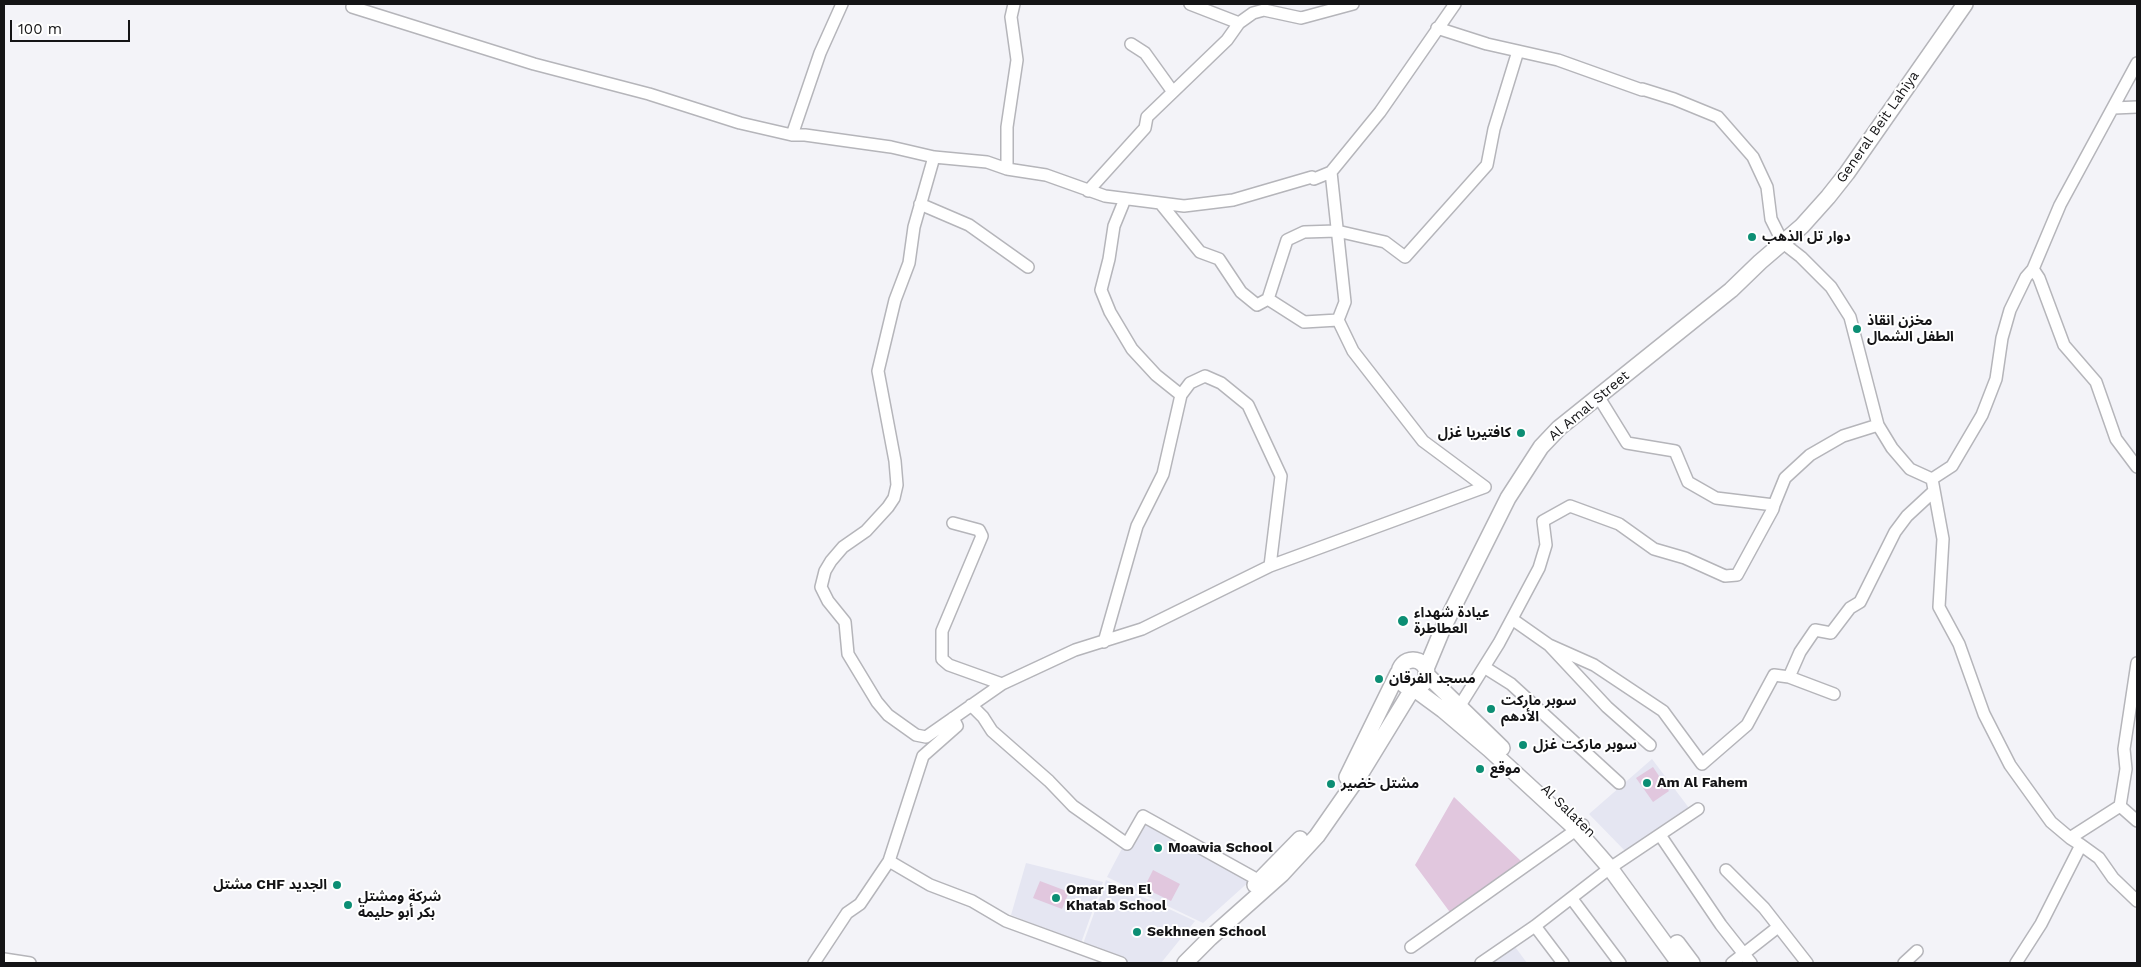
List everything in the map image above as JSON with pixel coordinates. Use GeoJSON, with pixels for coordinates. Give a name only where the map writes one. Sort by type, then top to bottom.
{"type":"FeatureCollection","features":[{"type":"Feature","properties":{"kind":"main road","name":"General Beit Lahiya"},"geometry":{"type":"LineString","coordinates":[[1783,243],[1802,226],[1837,185],[1965,4]]}},
{"type":"Feature","properties":{"kind":"main road","name":"Al Amal Street"},"geometry":{"type":"LineString","coordinates":[[1426,671],[1447,620],[1522,474],[1542,447],[1560,428],[1731,290],[1783,243]]}},
{"type":"Feature","properties":{"kind":"main road"},"geometry":{"type":"LineString","coordinates":[[1172,963],[1260,881],[1309,830],[1346,780],[1402,665],[1410,660],[1420,662],[1426,671],[1421,685],[1413,688],[1361,773],[1317,836],[1282,874],[1210,938],[1185,963]]}},
{"type":"Feature","properties":{"kind":"main road","name":"Al Salaten"},"geometry":{"type":"LineString","coordinates":[[1426,671],[1459,707],[1580,827],[1692,963]]}},
{"type":"Feature","properties":{"kind":"main road"},"geometry":{"type":"LineString","coordinates":[[1398,673],[1401,682],[1413,688]]}},
{"type":"Feature","properties":{"kind":"main road","name":"Al Salaten"},"geometry":{"type":"LineString","coordinates":[[1413,688],[1443,710],[1580,827]]}},
{"type":"Feature","properties":{"kind":"main road","name":"Al Salaten"},"geometry":{"type":"LineString","coordinates":[[1614,866],[1679,963]]}},
{"type":"Feature","properties":{"kind":"street"},"geometry":{"type":"LineString","coordinates":[[792,135],[820,53],[842,4]]}},
{"type":"Feature","properties":{"kind":"street"},"geometry":{"type":"LineString","coordinates":[[1007,169],[1007,127],[1017,60],[1011,17],[1014,4]]}},
{"type":"Feature","properties":{"kind":"street"},"geometry":{"type":"LineString","coordinates":[[1190,4],[1239,23]]}},
{"type":"Feature","properties":{"kind":"street"},"geometry":{"type":"LineString","coordinates":[[1088,190],[1146,128],[1147,116],[1228,40],[1239,23],[1264,7],[1301,18],[1353,4]]}},
{"type":"Feature","properties":{"kind":"street"},"geometry":{"type":"LineString","coordinates":[[352,8],[534,64],[649,94],[740,123],[792,135],[805,135],[890,147],[934,157],[987,162],[1007,169],[1046,175],[1105,196],[1184,206],[1233,200],[1314,179],[1331,172],[1380,112],[1454,4]]}},
{"type":"Feature","properties":{"kind":"street"},"geometry":{"type":"LineString","coordinates":[[1437,28],[1487,44],[1558,60],[1642,90],[1674,99],[1718,117],[1742,142],[1753,157],[1767,187],[1771,220],[1783,243],[1801,257],[1831,287],[1850,317],[1878,425],[1892,448],[1910,469],[1932,479]]}},
{"type":"Feature","properties":{"kind":"street"},"geometry":{"type":"LineString","coordinates":[[1131,44],[1145,54],[1173,92]]}},
{"type":"Feature","properties":{"kind":"street"},"geometry":{"type":"LineString","coordinates":[[1161,204],[1200,252],[1219,259],[1241,292],[1256,305],[1268,299],[1287,240],[1304,232],[1337,231],[1385,242],[1406,257],[1486,165],[1494,129],[1518,51]]}},
{"type":"Feature","properties":{"kind":"street"},"geometry":{"type":"LineString","coordinates":[[1932,479],[1952,466],[1982,414],[1996,379],[2002,338],[2010,310],[2026,276],[2033,269],[2060,205],[2137,63]]}},
{"type":"Feature","properties":{"kind":"street"},"geometry":{"type":"LineString","coordinates":[[2114,108],[2137,107]]}},
{"type":"Feature","properties":{"kind":"street"},"geometry":{"type":"LineString","coordinates":[[934,157],[914,227],[909,263],[895,300],[878,371],[895,461],[897,485],[894,498],[888,508],[866,531],[843,547],[831,561],[825,571],[821,587],[828,601],[845,622],[848,654],[876,702],[888,715],[916,735],[926,737],[1002,684],[1086,645],[1104,642],[1142,629],[1270,566],[1485,488],[1423,440],[1353,351],[1338,320],[1345,302],[1331,172]]}},
{"type":"Feature","properties":{"kind":"street"},"geometry":{"type":"LineString","coordinates":[[1124,199],[1114,226],[1109,259],[1101,290],[1110,312],[1132,349],[1156,375],[1181,395]]}},
{"type":"Feature","properties":{"kind":"street"},"geometry":{"type":"LineString","coordinates":[[920,204],[969,225],[1028,267]]}},
{"type":"Feature","properties":{"kind":"street"},"geometry":{"type":"LineString","coordinates":[[2033,269],[2039,278],[2064,345],[2096,382],[2116,439],[2137,467]]}},
{"type":"Feature","properties":{"kind":"street"},"geometry":{"type":"LineString","coordinates":[[1268,299],[1304,322],[1338,320]]}},
{"type":"Feature","properties":{"kind":"street"},"geometry":{"type":"LineString","coordinates":[[1104,642],[1137,526],[1163,474],[1181,395],[1190,383],[1205,376],[1221,383],[1248,405],[1281,476],[1270,566]]}},
{"type":"Feature","properties":{"kind":"street"},"geometry":{"type":"LineString","coordinates":[[1598,396],[1628,443],[1675,451],[1688,482],[1716,498],[1774,504]]}},
{"type":"Feature","properties":{"kind":"street"},"geometry":{"type":"LineString","coordinates":[[1459,707],[1512,619],[1539,568],[1546,545],[1543,521],[1570,506],[1618,524],[1654,549],[1685,558],[1725,576],[1737,576],[1773,510],[1785,478],[1810,455],[1842,436],[1878,425]]}},
{"type":"Feature","properties":{"kind":"street"},"geometry":{"type":"LineString","coordinates":[[1932,479],[1943,539],[1940,607],[1959,644],[1984,714],[2010,766],[2051,822],[2099,858],[2113,878],[2137,901]]}},
{"type":"Feature","properties":{"kind":"street"},"geometry":{"type":"LineString","coordinates":[[1789,677],[1800,652],[1815,630],[1831,633],[1850,608],[1860,602],[1895,532],[1907,516],[1934,491]]}},
{"type":"Feature","properties":{"kind":"street"},"geometry":{"type":"LineString","coordinates":[[953,523],[979,530],[982,536],[942,631],[942,659],[949,665],[1002,684]]}},
{"type":"Feature","properties":{"kind":"street"},"geometry":{"type":"LineString","coordinates":[[1512,619],[1549,645],[1594,665],[1663,711],[1702,764],[1747,725],[1774,675],[1789,677],[1834,694]]}},
{"type":"Feature","properties":{"kind":"street"},"geometry":{"type":"LineString","coordinates":[[1549,645],[1607,707],[1650,745]]}},
{"type":"Feature","properties":{"kind":"street"},"geometry":{"type":"LineString","coordinates":[[2070,838],[2120,806],[2126,769],[2124,749],[2134,699],[2137,663]]}},
{"type":"Feature","properties":{"kind":"street"},"geometry":{"type":"LineString","coordinates":[[1484,667],[1511,684],[1618,783]]}},
{"type":"Feature","properties":{"kind":"street"},"geometry":{"type":"LineString","coordinates":[[971,705],[992,730],[1049,781],[1073,806],[1127,844],[1143,816],[1260,881]]}},
{"type":"Feature","properties":{"kind":"street"},"geometry":{"type":"LineString","coordinates":[[814,963],[846,914],[860,904],[889,861],[923,756],[957,726],[953,718]]}},
{"type":"Feature","properties":{"kind":"street"},"geometry":{"type":"LineString","coordinates":[[2126,769],[2137,774]]}},
{"type":"Feature","properties":{"kind":"street"},"geometry":{"type":"LineString","coordinates":[[2120,806],[2137,821]]}},
{"type":"Feature","properties":{"kind":"street"},"geometry":{"type":"LineString","coordinates":[[1482,963],[1572,899],[1614,866],[1698,809]]}},
{"type":"Feature","properties":{"kind":"street"},"geometry":{"type":"LineString","coordinates":[[1411,947],[1580,827]]}},
{"type":"Feature","properties":{"kind":"street"},"geometry":{"type":"LineString","coordinates":[[1660,835],[1721,925],[1747,959]]}},
{"type":"Feature","properties":{"kind":"street"},"geometry":{"type":"LineString","coordinates":[[2016,963],[2050,909],[2081,844]]}},
{"type":"Feature","properties":{"kind":"street"},"geometry":{"type":"LineString","coordinates":[[889,861],[930,885],[972,901],[1006,921],[1120,963]]}},
{"type":"Feature","properties":{"kind":"street"},"geometry":{"type":"LineString","coordinates":[[1726,870],[1764,908],[1807,963]]}},
{"type":"Feature","properties":{"kind":"street"},"geometry":{"type":"LineString","coordinates":[[1572,899],[1620,963]]}},
{"type":"Feature","properties":{"kind":"street"},"geometry":{"type":"LineString","coordinates":[[1535,926],[1563,963]]}},
{"type":"Feature","properties":{"kind":"street"},"geometry":{"type":"LineString","coordinates":[[1732,963],[1747,959],[1778,927]]}},
{"type":"Feature","properties":{"kind":"street"},"geometry":{"type":"LineString","coordinates":[[1904,963],[1917,951]]}},
{"type":"Feature","properties":{"kind":"street"},"geometry":{"type":"LineString","coordinates":[[4,959],[30,963]]}},
{"type":"Feature","properties":{"kind":"shaded area","name":"Am Al Fahem"},"geometry":{"type":"Polygon","coordinates":[[[1652,759],[1689,808],[1627,853],[1589,814],[1652,759]]]}},
{"type":"Feature","properties":{"kind":"shaded area"},"geometry":{"type":"Polygon","coordinates":[[[1653,767],[1669,791],[1653,802],[1636,778],[1653,767]]]}},
{"type":"Feature","properties":{"kind":"shaded area"},"geometry":{"type":"Polygon","coordinates":[[[1454,797],[1521,861],[1452,915],[1415,865],[1454,797]]]}},
{"type":"Feature","properties":{"kind":"shaded area","name":"Moawia School"},"geometry":{"type":"Polygon","coordinates":[[[1138,818],[1252,879],[1203,923],[1107,877],[1138,818]]]}},
{"type":"Feature","properties":{"kind":"shaded area","name":"Omar Ben El Khatab School"},"geometry":{"type":"Polygon","coordinates":[[[1026,863],[1103,882],[1081,943],[1011,915],[1026,863]]]}},
{"type":"Feature","properties":{"kind":"shaded area"},"geometry":{"type":"Polygon","coordinates":[[[1153,870],[1180,884],[1171,901],[1144,888],[1153,870]]]}},
{"type":"Feature","properties":{"kind":"shaded area","name":"Sekhneen School"},"geometry":{"type":"Polygon","coordinates":[[[1106,880],[1195,921],[1161,963],[1131,963],[1083,944],[1106,880]]]}},
{"type":"Feature","properties":{"kind":"shaded area"},"geometry":{"type":"Polygon","coordinates":[[[1040,881],[1069,892],[1062,909],[1033,898],[1040,881]]]}},
{"type":"Feature","properties":{"kind":"shaded area"},"geometry":{"type":"Polygon","coordinates":[[[1513,944],[1527,963],[1488,963],[1513,944]]]}},
{"type":"Feature","properties":{"kind":"place","name":"دوار تل الذهب"},"geometry":{"type":"Point","coordinates":[1752,237]}},
{"type":"Feature","properties":{"kind":"place","name":"مخزن انقاذ الطفل الشمال"},"geometry":{"type":"Point","coordinates":[1857,329]}},
{"type":"Feature","properties":{"kind":"place","name":"كافتيريا غزل"},"geometry":{"type":"Point","coordinates":[1521,433]}},
{"type":"Feature","properties":{"kind":"place","name":"عيادة شهداء العطاطرة"},"geometry":{"type":"Point","coordinates":[1403,621]}},
{"type":"Feature","properties":{"kind":"place","name":"مسجد الفرقان"},"geometry":{"type":"Point","coordinates":[1379,679]}},
{"type":"Feature","properties":{"kind":"place","name":"سوبر ماركت الأدهم"},"geometry":{"type":"Point","coordinates":[1491,709]}},
{"type":"Feature","properties":{"kind":"place","name":"سوبر ماركت غزل"},"geometry":{"type":"Point","coordinates":[1523,745]}},
{"type":"Feature","properties":{"kind":"place","name":"موقع"},"geometry":{"type":"Point","coordinates":[1480,769]}},
{"type":"Feature","properties":{"kind":"place","name":"Am Al Fahem"},"geometry":{"type":"Point","coordinates":[1647,783]}},
{"type":"Feature","properties":{"kind":"place","name":"مشتل خضير"},"geometry":{"type":"Point","coordinates":[1331,784]}},
{"type":"Feature","properties":{"kind":"place","name":"Moawia School"},"geometry":{"type":"Point","coordinates":[1158,848]}},
{"type":"Feature","properties":{"kind":"place","name":"مشتل CHF الجديد"},"geometry":{"type":"Point","coordinates":[337,885]}},
{"type":"Feature","properties":{"kind":"place","name":"Omar Ben El Khatab School"},"geometry":{"type":"Point","coordinates":[1056,898]}},
{"type":"Feature","properties":{"kind":"place","name":"شركة ومشتل بكر أبو حليمة"},"geometry":{"type":"Point","coordinates":[348,905]}},
{"type":"Feature","properties":{"kind":"place","name":"Sekhneen School"},"geometry":{"type":"Point","coordinates":[1137,932]}}]}
